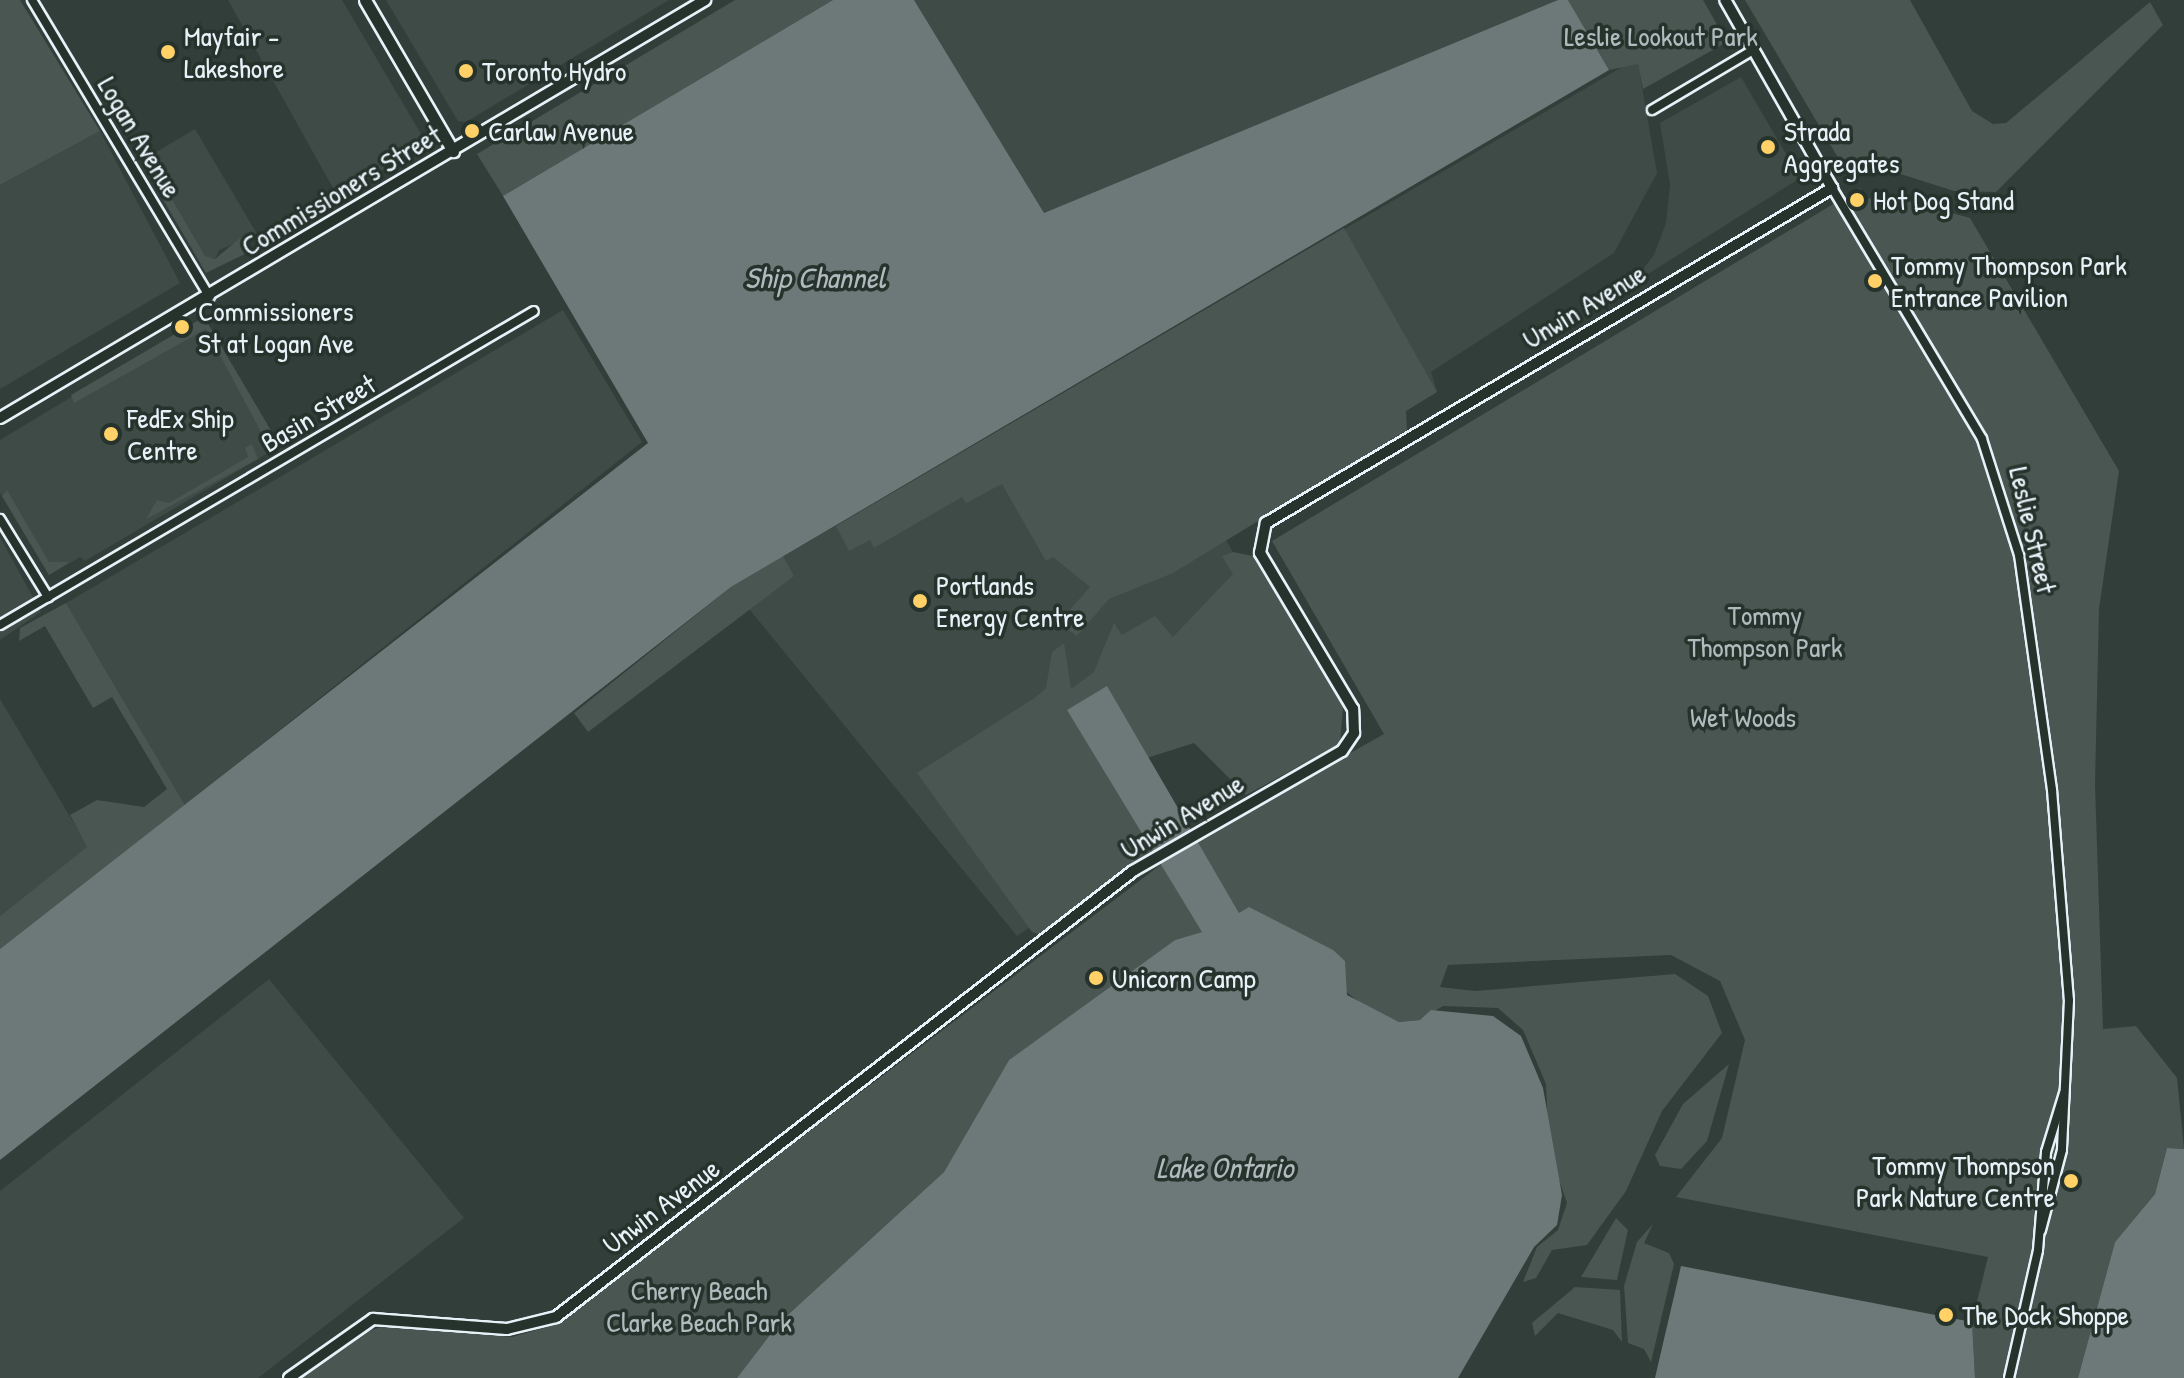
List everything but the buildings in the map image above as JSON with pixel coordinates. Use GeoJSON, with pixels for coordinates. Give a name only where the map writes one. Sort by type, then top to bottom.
{"type":"FeatureCollection","features":[{"type":"Feature","properties":{"kind":"main road"},"geometry":{"type":"LineString","coordinates":[[365,0],[453,151]]}},
{"type":"Feature","properties":{"kind":"street","name":"Logan Avenue"},"geometry":{"type":"LineString","coordinates":[[32,0],[211,297]]}},
{"type":"Feature","properties":{"kind":"street","name":"Commissioners Street"},"geometry":{"type":"LineString","coordinates":[[0,418],[211,297],[705,0]]}},
{"type":"Feature","properties":{"kind":"street","name":"Leslie Street"},"geometry":{"type":"LineString","coordinates":[[1725,0],[1832,188],[1982,439],[2007,500],[2052,790],[2069,1000],[2062,1150],[2009,1378]]}},
{"type":"Feature","properties":{"kind":"street"},"geometry":{"type":"LineString","coordinates":[[1652,110],[1753,50]]}},
{"type":"Feature","properties":{"kind":"street","name":"Unwin Avenue"},"geometry":{"type":"LineString","coordinates":[[289,1378],[373,1319],[507,1329],[556,1317],[1156,858],[1342,751],[1354,733],[1353,709],[1260,553],[1266,523],[1832,188]]}},
{"type":"Feature","properties":{"kind":"street","name":"Basin Street"},"geometry":{"type":"LineString","coordinates":[[0,625],[534,311]]}},
{"type":"Feature","properties":{"kind":"street"},"geometry":{"type":"LineString","coordinates":[[0,519],[48,597]]}},
{"type":"Feature","properties":{"kind":"street","name":"Leslie Street"},"geometry":{"type":"LineString","coordinates":[[2041,1230],[2046,1152],[2064,1093]]}},
{"type":"Feature","properties":{"kind":"shaded area"},"geometry":{"type":"Polygon","coordinates":[[[228,0],[342,0],[427,144],[338,197],[228,0]]]}},
{"type":"Feature","properties":{"kind":"shaded area","name":"Toronto Hydro"},"geometry":{"type":"Polygon","coordinates":[[[386,0],[669,0],[466,122],[458,121],[386,0]]]}},
{"type":"Feature","properties":{"kind":"shaded area"},"geometry":{"type":"Polygon","coordinates":[[[914,0],[1558,0],[1044,213],[914,0]]]}},
{"type":"Feature","properties":{"kind":"shaded area","name":"Portlands Energy Centre"},"geometry":{"type":"Polygon","coordinates":[[[1629,63],[1638,64],[1657,173],[1614,253],[1431,372],[1437,392],[1217,524],[1283,641],[1217,734],[1119,707],[1106,687],[1035,924],[1017,936],[731,587],[1629,63]]]}},
{"type":"Feature","properties":{"kind":"shaded area"},"geometry":{"type":"Polygon","coordinates":[[[1741,77],[1800,178],[1629,286],[1654,255],[1666,223],[1670,185],[1660,123],[1741,77]]]}},
{"type":"Feature","properties":{"kind":"shaded area"},"geometry":{"type":"Polygon","coordinates":[[[195,129],[257,234],[219,250],[215,259],[205,256],[148,157],[195,129]]]}},
{"type":"Feature","properties":{"kind":"shaded area"},"geometry":{"type":"Polygon","coordinates":[[[100,131],[180,283],[0,389],[0,185],[100,131]]]}},
{"type":"Feature","properties":{"kind":"shaded area"},"geometry":{"type":"Polygon","coordinates":[[[563,310],[642,442],[185,805],[66,603],[563,310]]]}},
{"type":"Feature","properties":{"kind":"shaded area"},"geometry":{"type":"Polygon","coordinates":[[[204,317],[280,446],[85,561],[80,557],[49,575],[0,493],[0,440],[204,317]]]}},
{"type":"Feature","properties":{"kind":"shaded area"},"geometry":{"type":"Polygon","coordinates":[[[0,537],[41,612],[0,640],[0,537]]]}},
{"type":"Feature","properties":{"kind":"shaded area"},"geometry":{"type":"Polygon","coordinates":[[[0,699],[88,847],[0,916],[0,699]]]}},
{"type":"Feature","properties":{"kind":"shaded area"},"geometry":{"type":"Polygon","coordinates":[[[269,979],[464,1218],[258,1378],[0,1378],[0,1191],[269,979]]]}},
{"type":"Feature","properties":{"kind":"green space"},"geometry":{"type":"Polygon","coordinates":[[[0,0],[20,0],[100,131],[0,185],[0,0]]]}},
{"type":"Feature","properties":{"kind":"green space"},"geometry":{"type":"Polygon","coordinates":[[[735,0],[833,0],[503,196],[477,154],[735,0]]]}},
{"type":"Feature","properties":{"kind":"green space","name":"Leslie Lookout Park"},"geometry":{"type":"Polygon","coordinates":[[[1568,0],[1703,0],[1727,42],[1643,89],[1638,64],[1609,70],[1568,0]]]}},
{"type":"Feature","properties":{"kind":"green space"},"geometry":{"type":"Polygon","coordinates":[[[1745,0],[1910,0],[1972,111],[1993,124],[2006,123],[2150,2],[2163,25],[1996,192],[1954,191],[1866,163],[1847,173],[1745,0]]]}},
{"type":"Feature","properties":{"kind":"green space"},"geometry":{"type":"Polygon","coordinates":[[[152,164],[205,256],[215,259],[245,234],[251,251],[206,273],[147,172],[152,164]]]}},
{"type":"Feature","properties":{"kind":"green space","name":"Tommy Thompson Park"},"geometry":{"type":"Polygon","coordinates":[[[1860,188],[1866,199],[1890,196],[1970,218],[2119,471],[2099,609],[2095,784],[2103,1029],[2136,1026],[2177,1078],[2184,1149],[2167,1148],[2155,1194],[2115,1242],[2078,1378],[1975,1378],[1972,1322],[1988,1257],[1676,1197],[1722,1138],[1745,1040],[1720,981],[1671,955],[1448,965],[1440,987],[1475,991],[1675,974],[1708,996],[1722,1033],[1662,1111],[1626,1191],[1587,1245],[1552,1250],[1536,1278],[1523,1282],[1537,1247],[1558,1230],[1567,1203],[1549,1151],[1546,1084],[1523,1030],[1498,1008],[1443,1006],[1420,1020],[1399,1022],[1359,1002],[1344,990],[1345,961],[1239,913],[1196,840],[1384,734],[1272,541],[1860,188]]]}},
{"type":"Feature","properties":{"kind":"green space"},"geometry":{"type":"Polygon","coordinates":[[[1344,228],[1437,392],[1406,411],[1407,430],[1173,573],[1109,599],[1077,636],[1058,623],[1090,587],[1053,557],[1046,561],[1002,484],[966,503],[962,497],[874,548],[870,540],[849,551],[836,526],[1344,228]]]}},
{"type":"Feature","properties":{"kind":"green space"},"geometry":{"type":"Polygon","coordinates":[[[204,317],[280,446],[268,445],[206,329],[74,403],[71,395],[204,317]]]}},
{"type":"Feature","properties":{"kind":"green space"},"geometry":{"type":"Polygon","coordinates":[[[252,444],[258,459],[146,519],[157,500],[169,503],[248,457],[245,448],[252,444]]]}},
{"type":"Feature","properties":{"kind":"green space"},"geometry":{"type":"Polygon","coordinates":[[[7,490],[49,562],[70,562],[49,575],[2,496],[7,490]]]}},
{"type":"Feature","properties":{"kind":"green space"},"geometry":{"type":"Polygon","coordinates":[[[1233,552],[1253,556],[1343,707],[1340,744],[1246,795],[1194,743],[1147,758],[1107,687],[1067,710],[1157,852],[1042,935],[1032,932],[917,773],[1036,697],[1046,688],[1052,652],[1064,643],[1071,689],[1094,672],[1114,623],[1122,635],[1155,616],[1173,637],[1233,574],[1222,556],[1233,552]]]}},
{"type":"Feature","properties":{"kind":"green space"},"geometry":{"type":"Polygon","coordinates":[[[783,556],[794,576],[588,732],[574,713],[731,587],[783,556]]]}},
{"type":"Feature","properties":{"kind":"green space"},"geometry":{"type":"Polygon","coordinates":[[[66,603],[185,805],[0,949],[0,916],[87,847],[70,815],[97,800],[144,807],[167,789],[112,697],[93,708],[45,626],[19,641],[20,628],[66,603]]]}},
{"type":"Feature","properties":{"kind":"green space","name":"Cherry Beach Clarke Beach Park"},"geometry":{"type":"Polygon","coordinates":[[[1163,863],[1203,932],[1175,940],[1009,1060],[944,1172],[779,1323],[737,1378],[299,1378],[358,1334],[389,1325],[512,1337],[554,1325],[1163,863]]]}},
{"type":"Feature","properties":{"kind":"green space"},"geometry":{"type":"Polygon","coordinates":[[[1729,1064],[1707,1141],[1681,1169],[1660,1166],[1655,1155],[1683,1104],[1729,1064]]]}},
{"type":"Feature","properties":{"kind":"green space"},"geometry":{"type":"Polygon","coordinates":[[[1616,1218],[1628,1230],[1617,1280],[1581,1277],[1616,1218]]]}},
{"type":"Feature","properties":{"kind":"green space"},"geometry":{"type":"Polygon","coordinates":[[[1653,1224],[1644,1243],[1669,1253],[1674,1264],[1651,1362],[1644,1349],[1628,1343],[1624,1286],[1637,1242],[1653,1224]]]}},
{"type":"Feature","properties":{"kind":"green space"},"geometry":{"type":"Polygon","coordinates":[[[1575,1287],[1620,1290],[1622,1342],[1613,1330],[1558,1313],[1535,1336],[1532,1323],[1575,1287]]]}},
{"type":"Feature","properties":{"kind":"water","name":"Ship Channel"},"geometry":{"type":"Polygon","coordinates":[[[833,0],[914,0],[1044,213],[1558,0],[1568,0],[1609,70],[731,587],[0,1160],[0,949],[648,443],[503,196],[833,0]]]}},
{"type":"Feature","properties":{"kind":"water","name":"Lake Ontario"},"geometry":{"type":"Polygon","coordinates":[[[1107,686],[1239,913],[1249,907],[1333,950],[1345,961],[1347,995],[1399,1022],[1420,1020],[1431,1010],[1493,1016],[1521,1036],[1543,1088],[1562,1195],[1557,1225],[1534,1247],[1458,1378],[737,1378],[779,1323],[944,1172],[1009,1060],[1175,940],[1202,932],[1067,710],[1107,686]]]}},
{"type":"Feature","properties":{"kind":"water"},"geometry":{"type":"Polygon","coordinates":[[[2167,1148],[2184,1149],[2184,1378],[2078,1378],[2115,1242],[2155,1194],[2167,1148]]]}},
{"type":"Feature","properties":{"kind":"water"},"geometry":{"type":"Polygon","coordinates":[[[1681,1266],[1972,1322],[1975,1378],[1655,1378],[1681,1266]]]}},
{"type":"Feature","properties":{"kind":"place","name":"Mayfair - Lakeshore"},"geometry":{"type":"Point","coordinates":[168,52]}},
{"type":"Feature","properties":{"kind":"place","name":"Toronto Hydro"},"geometry":{"type":"Point","coordinates":[466,71]}},
{"type":"Feature","properties":{"kind":"place","name":"Carlaw Avenue"},"geometry":{"type":"Point","coordinates":[472,131]}},
{"type":"Feature","properties":{"kind":"place","name":"Strada Aggregates"},"geometry":{"type":"Point","coordinates":[1768,147]}},
{"type":"Feature","properties":{"kind":"place","name":"Hot Dog Stand"},"geometry":{"type":"Point","coordinates":[1857,200]}},
{"type":"Feature","properties":{"kind":"place","name":"Tommy Thompson Park Entrance Pavilion"},"geometry":{"type":"Point","coordinates":[1875,281]}},
{"type":"Feature","properties":{"kind":"place","name":"Commissioners St at Logan Ave"},"geometry":{"type":"Point","coordinates":[182,327]}},
{"type":"Feature","properties":{"kind":"place","name":"FedEx Ship Centre"},"geometry":{"type":"Point","coordinates":[111,434]}},
{"type":"Feature","properties":{"kind":"place","name":"Portlands Energy Centre"},"geometry":{"type":"Point","coordinates":[920,601]}},
{"type":"Feature","properties":{"kind":"place","name":"Unicorn Camp"},"geometry":{"type":"Point","coordinates":[1096,978]}},
{"type":"Feature","properties":{"kind":"place","name":"Tommy Thompson Park Nature Centre"},"geometry":{"type":"Point","coordinates":[2071,1181]}},
{"type":"Feature","properties":{"kind":"place","name":"The Dock Shoppe"},"geometry":{"type":"Point","coordinates":[1946,1315]}},
{"type":"Feature","properties":{"kind":"park label","name":"Wet Woods"},"geometry":{"type":"Point","coordinates":[1743,717]}}]}
